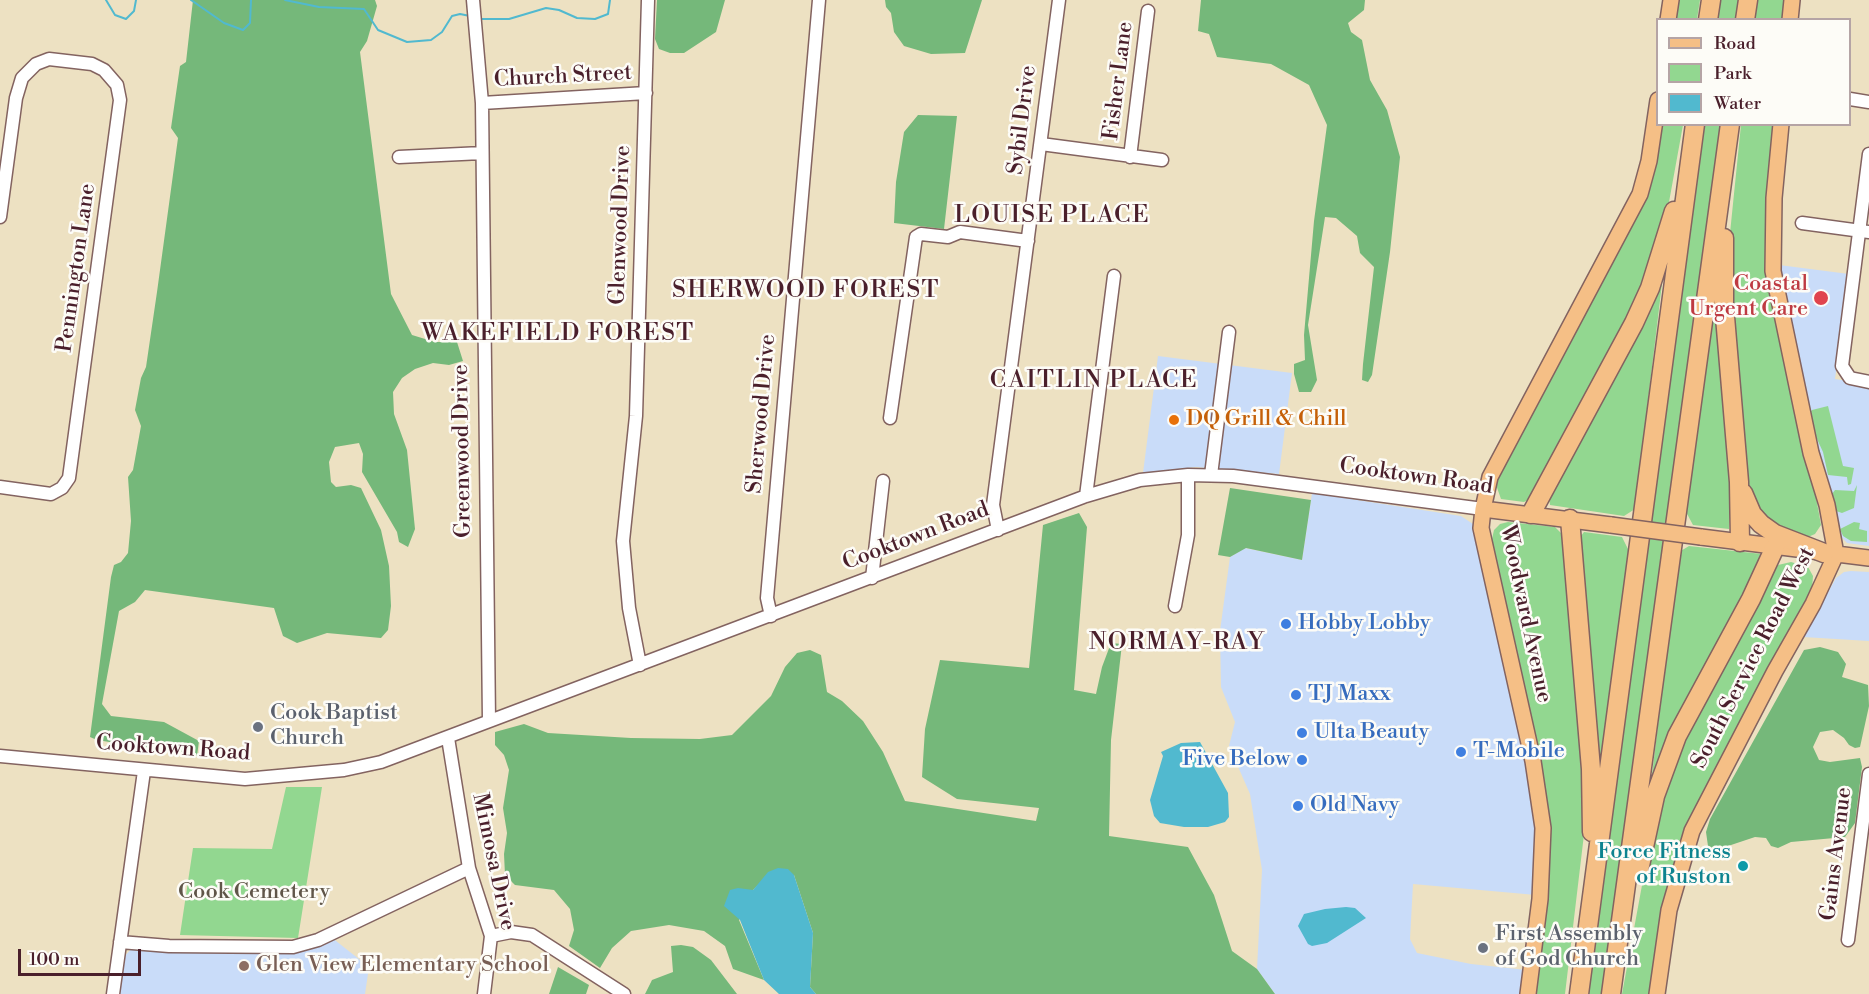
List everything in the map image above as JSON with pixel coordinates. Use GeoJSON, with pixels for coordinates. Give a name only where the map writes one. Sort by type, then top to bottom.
{"type":"FeatureCollection","features":[{"type":"Feature","properties":{"kind":"highway"},"geometry":{"type":"LineString","coordinates":[[1708,18],[1711,0]]}},
{"type":"Feature","properties":{"kind":"highway"},"geometry":{"type":"LineString","coordinates":[[1745,18],[1748,0]]}},
{"type":"Feature","properties":{"kind":"highway"},"geometry":{"type":"LineString","coordinates":[[1531,514],[1634,323],[1650,288],[1674,210],[1694,126]]}},
{"type":"Feature","properties":{"kind":"highway"},"geometry":{"type":"LineString","coordinates":[[1579,994],[1694,126]]}},
{"type":"Feature","properties":{"kind":"highway"},"geometry":{"type":"LineString","coordinates":[[1611,994],[1730,126]]}},
{"type":"Feature","properties":{"kind":"highway"},"geometry":{"type":"LineString","coordinates":[[1726,152],[1724,305],[1739,482],[1740,542]]}},
{"type":"Feature","properties":{"kind":"highway"},"geometry":{"type":"LineString","coordinates":[[1739,482],[1746,504],[1761,524],[1775,534],[1830,554]]}},
{"type":"Feature","properties":{"kind":"highway"},"geometry":{"type":"LineString","coordinates":[[1570,519],[1591,769],[1593,895]]}},
{"type":"Feature","properties":{"kind":"highway"},"geometry":{"type":"LineString","coordinates":[[1615,968],[1634,900],[1648,823],[1663,771],[1677,736],[1751,599],[1775,546]]}},
{"type":"Feature","properties":{"kind":"main road"},"geometry":{"type":"LineString","coordinates":[[1668,18],[1671,0]]}},
{"type":"Feature","properties":{"kind":"main road"},"geometry":{"type":"LineString","coordinates":[[1790,18],[1792,0]]}},
{"type":"Feature","properties":{"kind":"main road","name":"Woodward Avenue"},"geometry":{"type":"LineString","coordinates":[[1528,994],[1540,899],[1543,852],[1542,817],[1533,761],[1481,528],[1483,509],[1490,477],[1640,194],[1649,161],[1656,114]]}},
{"type":"Feature","properties":{"kind":"main road","name":"South Service Road West"},"geometry":{"type":"LineString","coordinates":[[1657,994],[1668,910],[1692,831],[1774,671],[1813,604],[1830,554],[1827,505],[1811,453],[1773,271],[1774,198],[1781,126]]}},
{"type":"Feature","properties":{"kind":"main road","name":"Cooktown Road"},"geometry":{"type":"LineString","coordinates":[[1483,509],[1869,558]]}},
{"type":"Feature","properties":{"kind":"street","name":"Glenwood Drive"},"geometry":{"type":"LineString","coordinates":[[640,665],[629,608],[623,541],[636,416],[648,0]]}},
{"type":"Feature","properties":{"kind":"street","name":"Sherwood Drive"},"geometry":{"type":"LineString","coordinates":[[771,616],[766,598],[819,0]]}},
{"type":"Feature","properties":{"kind":"street","name":"Sybil Drive"},"geometry":{"type":"LineString","coordinates":[[998,530],[993,505],[1059,0]]}},
{"type":"Feature","properties":{"kind":"street","name":"Greenwood Drive"},"geometry":{"type":"LineString","coordinates":[[474,3],[482,103],[489,721]]}},
{"type":"Feature","properties":{"kind":"street","name":"Fisher Lane"},"geometry":{"type":"LineString","coordinates":[[1130,157],[1148,11]]}},
{"type":"Feature","properties":{"kind":"street","name":"Pennington Lane"},"geometry":{"type":"LineString","coordinates":[[0,217],[17,90],[22,78],[32,68],[49,59],[96,65],[113,78],[120,100],[69,478],[62,488],[51,494],[0,487]]}},
{"type":"Feature","properties":{"kind":"street","name":"Church Street"},"geometry":{"type":"LineString","coordinates":[[482,103],[646,93]]}},
{"type":"Feature","properties":{"kind":"street"},"geometry":{"type":"LineString","coordinates":[[1851,99],[1869,102]]}},
{"type":"Feature","properties":{"kind":"street"},"geometry":{"type":"LineString","coordinates":[[1041,144],[1162,160]]}},
{"type":"Feature","properties":{"kind":"street"},"geometry":{"type":"LineString","coordinates":[[399,157],[482,153]]}},
{"type":"Feature","properties":{"kind":"street"},"geometry":{"type":"LineString","coordinates":[[1869,154],[1864,231],[1842,357],[1844,372],[1850,378],[1869,382]]}},
{"type":"Feature","properties":{"kind":"street"},"geometry":{"type":"LineString","coordinates":[[1802,223],[1864,231]]}},
{"type":"Feature","properties":{"kind":"street"},"geometry":{"type":"LineString","coordinates":[[890,418],[916,237],[921,234],[948,237],[960,232],[1028,241]]}},
{"type":"Feature","properties":{"kind":"street"},"geometry":{"type":"LineString","coordinates":[[1086,496],[1114,276]]}},
{"type":"Feature","properties":{"kind":"street"},"geometry":{"type":"LineString","coordinates":[[1211,475],[1229,332]]}},
{"type":"Feature","properties":{"kind":"street"},"geometry":{"type":"LineString","coordinates":[[1175,606],[1188,535],[1188,475]]}},
{"type":"Feature","properties":{"kind":"street","name":"Cooktown Road"},"geometry":{"type":"LineString","coordinates":[[0,756],[245,779],[288,777],[344,770],[381,762],[1086,496],[1140,480],[1211,475],[1483,509]]}},
{"type":"Feature","properties":{"kind":"street"},"geometry":{"type":"LineString","coordinates":[[872,578],[883,481]]}},
{"type":"Feature","properties":{"kind":"street","name":"Mimosa Drive"},"geometry":{"type":"LineString","coordinates":[[448,738],[469,868],[491,936],[484,994]]}},
{"type":"Feature","properties":{"kind":"street"},"geometry":{"type":"LineString","coordinates":[[0,756],[0,761]]}},
{"type":"Feature","properties":{"kind":"street"},"geometry":{"type":"LineString","coordinates":[[113,994],[144,771]]}},
{"type":"Feature","properties":{"kind":"street","name":"Gains Avenue"},"geometry":{"type":"LineString","coordinates":[[1848,940],[1869,774]]}},
{"type":"Feature","properties":{"kind":"street"},"geometry":{"type":"LineString","coordinates":[[120,942],[169,946],[293,947],[318,940],[469,868]]}},
{"type":"Feature","properties":{"kind":"street"},"geometry":{"type":"LineString","coordinates":[[491,936],[511,932],[532,935],[624,994]]}},
{"type":"Feature","properties":{"kind":"shaded area"},"geometry":{"type":"Polygon","coordinates":[[[1779,265],[1849,274],[1835,379],[1869,384],[1869,546],[1847,543],[1836,531],[1789,335],[1779,265]]]}},
{"type":"Feature","properties":{"kind":"shaded area"},"geometry":{"type":"Polygon","coordinates":[[[1158,356],[1292,373],[1279,474],[1196,467],[1143,473],[1158,356]]]}},
{"type":"Feature","properties":{"kind":"shaded area"},"geometry":{"type":"Polygon","coordinates":[[[1312,493],[1461,516],[1476,526],[1537,812],[1536,895],[1413,884],[1410,939],[1417,953],[1471,964],[1527,970],[1524,994],[1275,994],[1257,969],[1262,870],[1250,794],[1229,746],[1235,722],[1221,687],[1220,631],[1230,557],[1245,548],[1302,560],[1312,493]]]}},
{"type":"Feature","properties":{"kind":"shaded area"},"geometry":{"type":"Polygon","coordinates":[[[1844,572],[1869,572],[1869,641],[1803,637],[1836,578],[1844,572]]]}},
{"type":"Feature","properties":{"kind":"shaded area","name":"Glen View Elementary School"},"geometry":{"type":"Polygon","coordinates":[[[331,937],[369,967],[365,994],[117,994],[124,957],[132,948],[262,950],[331,937]]]}},
{"type":"Feature","properties":{"kind":"green space"},"geometry":{"type":"Polygon","coordinates":[[[193,0],[375,0],[377,6],[367,41],[360,52],[391,294],[412,335],[435,342],[457,342],[463,361],[449,365],[433,363],[415,369],[402,378],[393,392],[394,414],[407,450],[415,529],[408,547],[399,542],[397,532],[362,472],[363,454],[359,443],[335,447],[329,462],[331,482],[336,487],[351,485],[361,488],[381,530],[389,566],[391,606],[388,630],[381,638],[327,633],[297,643],[283,636],[274,608],[145,590],[135,602],[119,611],[102,704],[111,716],[164,722],[199,741],[197,756],[90,737],[111,577],[114,565],[121,562],[128,553],[131,521],[128,477],[133,470],[141,426],[135,410],[141,378],[146,367],[157,292],[178,138],[171,128],[180,66],[186,62],[193,0]]]}},
{"type":"Feature","properties":{"kind":"green space"},"geometry":{"type":"Polygon","coordinates":[[[657,0],[725,0],[716,32],[684,53],[670,53],[659,49],[655,39],[657,0]]]}},
{"type":"Feature","properties":{"kind":"green space"},"geometry":{"type":"Polygon","coordinates":[[[885,0],[982,0],[965,53],[931,54],[904,46],[894,32],[891,13],[886,7],[885,0]]]}},
{"type":"Feature","properties":{"kind":"green space"},"geometry":{"type":"Polygon","coordinates":[[[1201,0],[1365,0],[1364,10],[1348,23],[1351,32],[1362,40],[1370,80],[1387,110],[1400,157],[1390,252],[1372,375],[1368,382],[1362,380],[1374,267],[1360,253],[1357,236],[1336,218],[1325,217],[1308,325],[1317,380],[1311,392],[1299,392],[1294,364],[1305,360],[1304,335],[1314,221],[1327,125],[1309,85],[1271,64],[1217,57],[1209,34],[1198,31],[1201,0]]]}},
{"type":"Feature","properties":{"kind":"green space"},"geometry":{"type":"Polygon","coordinates":[[[1676,0],[1700,0],[1697,18],[1673,18],[1676,0]]]}},
{"type":"Feature","properties":{"kind":"green space"},"geometry":{"type":"Polygon","coordinates":[[[1718,0],[1739,0],[1736,18],[1716,18],[1718,0]]]}},
{"type":"Feature","properties":{"kind":"green space"},"geometry":{"type":"Polygon","coordinates":[[[1758,0],[1787,0],[1785,18],[1755,18],[1758,0]]]}},
{"type":"Feature","properties":{"kind":"green space"},"geometry":{"type":"Polygon","coordinates":[[[918,115],[957,116],[944,229],[894,223],[896,182],[904,132],[918,115]]]}},
{"type":"Feature","properties":{"kind":"green space"},"geometry":{"type":"Polygon","coordinates":[[[1659,126],[1683,126],[1665,224],[1645,285],[1532,498],[1524,502],[1501,499],[1495,482],[1615,252],[1659,126]]]}},
{"type":"Feature","properties":{"kind":"green space"},"geometry":{"type":"Polygon","coordinates":[[[1701,126],[1722,126],[1605,994],[1583,994],[1701,126]]]}},
{"type":"Feature","properties":{"kind":"green space"},"geometry":{"type":"Polygon","coordinates":[[[1741,126],[1776,126],[1767,227],[1821,525],[1815,534],[1808,537],[1794,536],[1755,512],[1746,479],[1730,295],[1729,243],[1741,126]]]}},
{"type":"Feature","properties":{"kind":"green space"},"geometry":{"type":"Polygon","coordinates":[[[1664,267],[1635,509],[1624,516],[1550,505],[1549,498],[1664,267]]]}},
{"type":"Feature","properties":{"kind":"green space"},"geometry":{"type":"Polygon","coordinates":[[[1715,284],[1732,449],[1729,529],[1693,525],[1685,510],[1715,284]]]}},
{"type":"Feature","properties":{"kind":"green space"},"geometry":{"type":"Polygon","coordinates":[[[1828,406],[1843,466],[1854,468],[1851,484],[1848,485],[1847,477],[1828,475],[1823,452],[1808,415],[1812,410],[1828,406]]]}},
{"type":"Feature","properties":{"kind":"green space"},"geometry":{"type":"Polygon","coordinates":[[[1857,485],[1854,508],[1842,513],[1836,511],[1832,494],[1835,490],[1854,491],[1857,485]]]}},
{"type":"Feature","properties":{"kind":"green space"},"geometry":{"type":"Polygon","coordinates":[[[1230,488],[1311,500],[1302,560],[1246,548],[1230,557],[1218,555],[1230,488]]]}},
{"type":"Feature","properties":{"kind":"green space"},"geometry":{"type":"Polygon","coordinates":[[[1079,513],[1087,527],[1074,690],[1096,694],[1102,667],[1111,643],[1122,644],[1111,740],[1109,836],[1188,847],[1214,895],[1232,951],[1257,969],[1275,994],[816,994],[810,987],[813,933],[794,875],[760,883],[753,890],[744,891],[739,920],[764,980],[733,969],[725,946],[704,931],[669,925],[631,931],[612,948],[600,968],[569,946],[574,930],[570,909],[554,890],[515,885],[505,875],[504,854],[507,833],[503,808],[509,770],[504,755],[495,745],[495,732],[524,724],[548,733],[631,738],[700,739],[732,735],[771,696],[785,667],[797,653],[810,650],[821,655],[827,692],[842,701],[863,721],[883,752],[905,801],[1036,821],[1039,808],[957,799],[922,777],[925,729],[940,660],[1029,668],[1043,525],[1079,513]]]}},
{"type":"Feature","properties":{"kind":"green space"},"geometry":{"type":"Polygon","coordinates":[[[1508,522],[1555,527],[1564,536],[1576,657],[1585,826],[1565,994],[1536,994],[1547,900],[1550,837],[1544,783],[1490,548],[1494,530],[1500,524],[1508,522]]]}},
{"type":"Feature","properties":{"kind":"green space"},"geometry":{"type":"Polygon","coordinates":[[[1854,522],[1860,523],[1859,529],[1867,531],[1867,542],[1851,541],[1843,536],[1840,529],[1854,522]]]}},
{"type":"Feature","properties":{"kind":"green space"},"geometry":{"type":"Polygon","coordinates":[[[1584,532],[1622,537],[1629,551],[1597,791],[1578,540],[1584,532]]]}},
{"type":"Feature","properties":{"kind":"green space"},"geometry":{"type":"Polygon","coordinates":[[[1689,546],[1762,554],[1650,791],[1679,552],[1689,546]]]}},
{"type":"Feature","properties":{"kind":"green space"},"geometry":{"type":"Polygon","coordinates":[[[1791,562],[1808,567],[1813,576],[1812,589],[1775,667],[1705,791],[1653,994],[1622,994],[1654,820],[1688,730],[1771,575],[1778,565],[1791,562]]]}},
{"type":"Feature","properties":{"kind":"green space"},"geometry":{"type":"Polygon","coordinates":[[[1820,647],[1838,652],[1846,664],[1842,677],[1868,685],[1869,706],[1860,747],[1855,748],[1849,745],[1833,730],[1820,732],[1813,747],[1819,760],[1830,762],[1860,758],[1862,767],[1855,823],[1845,837],[1791,842],[1778,848],[1771,846],[1766,838],[1755,837],[1716,850],[1708,846],[1706,832],[1710,819],[1804,650],[1820,647]]]}},
{"type":"Feature","properties":{"kind":"green space","name":"Cook Cemetery"},"geometry":{"type":"Polygon","coordinates":[[[286,787],[322,787],[298,938],[180,935],[193,848],[272,849],[286,787]]]}},
{"type":"Feature","properties":{"kind":"green space"},"geometry":{"type":"Polygon","coordinates":[[[671,946],[693,947],[711,960],[737,994],[645,994],[652,980],[673,972],[671,946]]]}},
{"type":"Feature","properties":{"kind":"green space"},"geometry":{"type":"Polygon","coordinates":[[[558,967],[589,985],[586,994],[549,994],[558,967]]]}},
{"type":"Feature","properties":{"kind":"water"},"geometry":{"type":"Polygon","coordinates":[[[1200,742],[1228,793],[1229,817],[1225,822],[1208,827],[1184,827],[1160,823],[1154,816],[1150,800],[1163,756],[1161,752],[1181,743],[1200,742]]]}},
{"type":"Feature","properties":{"kind":"water"},"geometry":{"type":"Polygon","coordinates":[[[778,868],[788,869],[794,875],[813,933],[810,987],[816,994],[779,994],[764,980],[740,920],[724,906],[730,890],[738,888],[753,890],[768,872],[778,868]]]}},
{"type":"Feature","properties":{"kind":"water"},"geometry":{"type":"Polygon","coordinates":[[[1346,907],[1355,908],[1366,918],[1327,943],[1312,946],[1308,944],[1298,926],[1304,914],[1346,907]]]}},
{"type":"Feature","properties":{"kind":"waterway"},"geometry":{"type":"LineString","coordinates":[[106,0],[115,15],[126,19],[134,11],[136,0]]}},
{"type":"Feature","properties":{"kind":"waterway"},"geometry":{"type":"LineString","coordinates":[[191,0],[224,23],[243,30],[250,23],[251,0]]}},
{"type":"Feature","properties":{"kind":"waterway"},"geometry":{"type":"LineString","coordinates":[[285,0],[319,7],[364,9],[378,30],[407,42],[431,40],[442,32],[452,16],[460,14],[470,16]]}},
{"type":"Feature","properties":{"kind":"waterway"},"geometry":{"type":"LineString","coordinates":[[478,19],[509,19],[546,8],[559,10],[577,18],[595,19],[608,14],[610,0]]}},
{"type":"Feature","properties":{"kind":"place","name":"Coastal Urgent Care"},"geometry":{"type":"Point","coordinates":[1821,298]}},
{"type":"Feature","properties":{"kind":"place","name":"DQ Grill & Chill"},"geometry":{"type":"Point","coordinates":[1174,420]}},
{"type":"Feature","properties":{"kind":"place","name":"Hobby Lobby"},"geometry":{"type":"Point","coordinates":[1286,624]}},
{"type":"Feature","properties":{"kind":"place","name":"TJ Maxx"},"geometry":{"type":"Point","coordinates":[1296,695]}},
{"type":"Feature","properties":{"kind":"place","name":"Cook Baptist Church"},"geometry":{"type":"Point","coordinates":[258,727]}},
{"type":"Feature","properties":{"kind":"place","name":"Ulta Beauty"},"geometry":{"type":"Point","coordinates":[1302,733]}},
{"type":"Feature","properties":{"kind":"place","name":"T-Mobile"},"geometry":{"type":"Point","coordinates":[1461,752]}},
{"type":"Feature","properties":{"kind":"place","name":"Five Below"},"geometry":{"type":"Point","coordinates":[1302,760]}},
{"type":"Feature","properties":{"kind":"place","name":"Old Navy"},"geometry":{"type":"Point","coordinates":[1298,806]}},
{"type":"Feature","properties":{"kind":"place","name":"Force Fitness of Ruston"},"geometry":{"type":"Point","coordinates":[1743,866]}},
{"type":"Feature","properties":{"kind":"place","name":"First Assembly of God Church"},"geometry":{"type":"Point","coordinates":[1483,948]}},
{"type":"Feature","properties":{"kind":"place","name":"Glen View Elementary School"},"geometry":{"type":"Point","coordinates":[244,966]}},
{"type":"Feature","properties":{"kind":"district","name":"LOUISE PLACE"},"geometry":{"type":"Point","coordinates":[1052,216]}},
{"type":"Feature","properties":{"kind":"district","name":"SHERWOOD FOREST"},"geometry":{"type":"Point","coordinates":[806,291]}},
{"type":"Feature","properties":{"kind":"district","name":"WAKEFIELD FOREST"},"geometry":{"type":"Point","coordinates":[558,334]}},
{"type":"Feature","properties":{"kind":"district","name":"CAITLIN PLACE"},"geometry":{"type":"Point","coordinates":[1094,381]}},
{"type":"Feature","properties":{"kind":"district","name":"NORMAY-RAY"},"geometry":{"type":"Point","coordinates":[1177,643]}}]}
